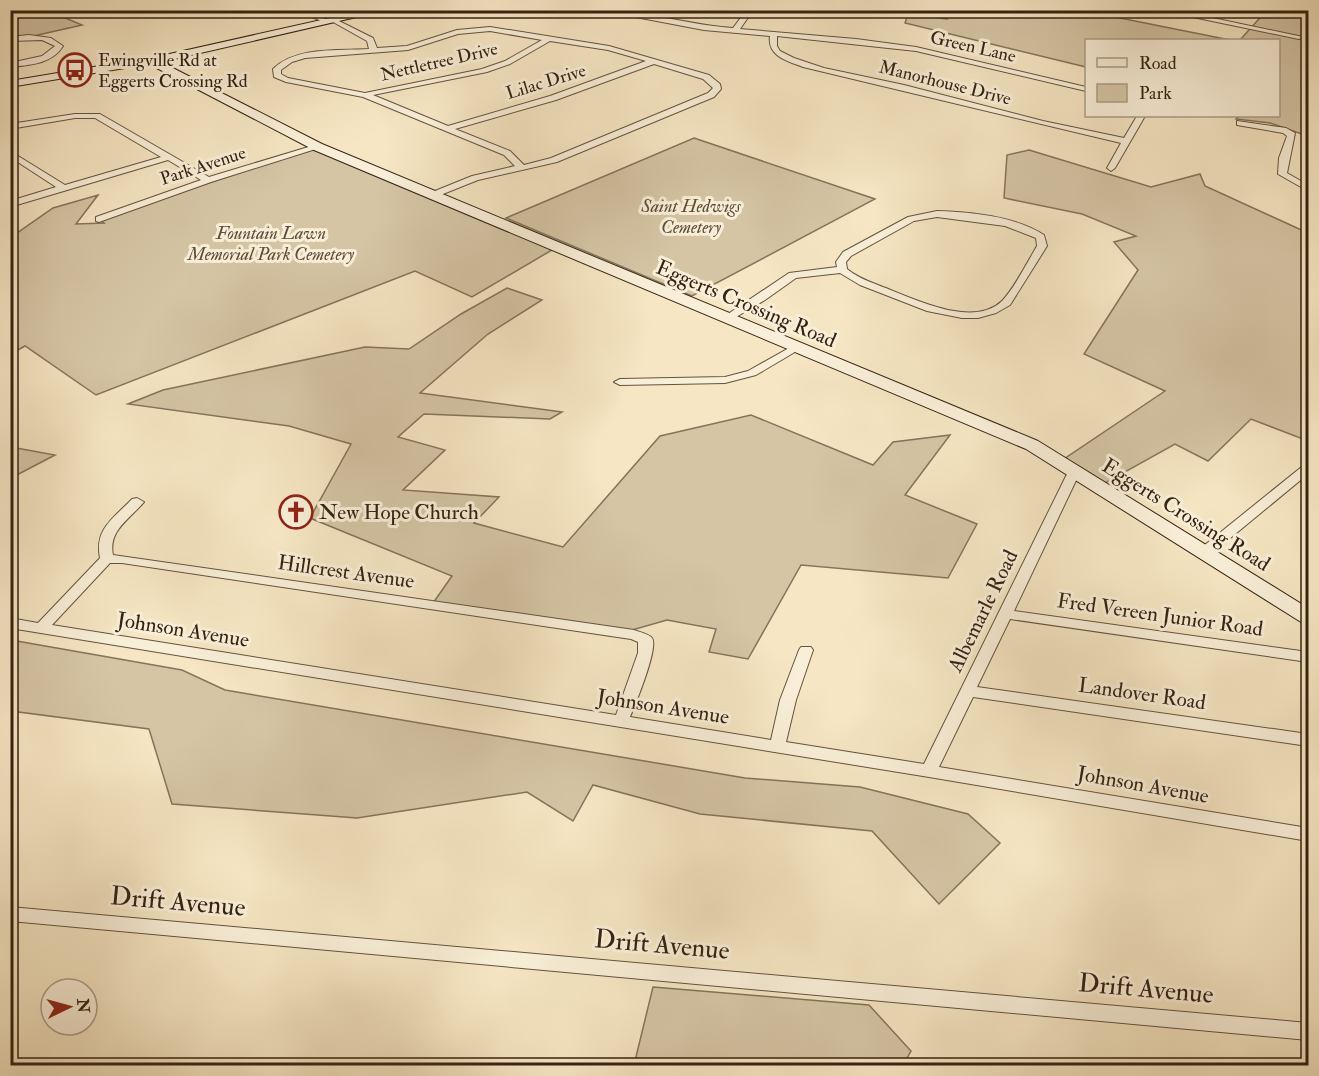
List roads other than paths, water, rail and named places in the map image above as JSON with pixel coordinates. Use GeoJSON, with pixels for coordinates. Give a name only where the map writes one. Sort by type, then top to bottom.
{"type":"FeatureCollection","features":[{"type":"Feature","properties":{"kind":"street"},"geometry":{"type":"LineString","coordinates":[[300,10],[370,40],[374,51]]}},
{"type":"Feature","properties":{"kind":"street"},"geometry":{"type":"LineString","coordinates":[[10,84],[151,61],[382,10]]}},
{"type":"Feature","properties":{"kind":"street","name":"Green Lane"},"geometry":{"type":"LineString","coordinates":[[602,10],[665,22],[735,31],[854,41],[916,49],[1085,89]]}},
{"type":"Feature","properties":{"kind":"street"},"geometry":{"type":"LineString","coordinates":[[735,31],[746,16],[745,10]]}},
{"type":"Feature","properties":{"kind":"street"},"geometry":{"type":"LineString","coordinates":[[1162,10],[1299,37]]}},
{"type":"Feature","properties":{"kind":"street"},"geometry":{"type":"LineString","coordinates":[[433,195],[472,178],[522,168],[554,160],[711,96],[717,86],[706,77],[601,46],[497,29],[457,32],[416,47],[313,55],[290,60],[280,66],[276,72],[286,80],[335,87],[365,95],[507,153],[522,168]]}},
{"type":"Feature","properties":{"kind":"street","name":"Manorhouse Drive"},"geometry":{"type":"LineString","coordinates":[[774,35],[772,43],[776,51],[801,63],[1074,131],[1126,141]]}},
{"type":"Feature","properties":{"kind":"street"},"geometry":{"type":"LineString","coordinates":[[10,39],[42,38],[54,41],[59,46],[47,57],[10,65]]}},
{"type":"Feature","properties":{"kind":"street","name":"Nettletree Drive"},"geometry":{"type":"LineString","coordinates":[[365,95],[405,84],[490,69],[509,62],[550,38]]}},
{"type":"Feature","properties":{"kind":"street","name":"Eggerts Crossing Road"},"geometry":{"type":"LineString","coordinates":[[151,61],[318,147],[1032,445],[1308,617]]}},
{"type":"Feature","properties":{"kind":"street","name":"Lilac Drive"},"geometry":{"type":"LineString","coordinates":[[446,129],[566,94],[654,61]]}},
{"type":"Feature","properties":{"kind":"street"},"geometry":{"type":"LineString","coordinates":[[10,127],[75,116],[97,116],[208,180]]}},
{"type":"Feature","properties":{"kind":"street"},"geometry":{"type":"LineString","coordinates":[[1111,168],[1140,117]]}},
{"type":"Feature","properties":{"kind":"street"},"geometry":{"type":"LineString","coordinates":[[1240,123],[1286,131],[1292,135],[1288,147],[1281,155],[1282,174],[1308,188]]}},
{"type":"Feature","properties":{"kind":"street","name":"Park Avenue"},"geometry":{"type":"LineString","coordinates":[[99,219],[208,180],[318,147]]}},
{"type":"Feature","properties":{"kind":"street"},"geometry":{"type":"LineString","coordinates":[[10,153],[64,189]]}},
{"type":"Feature","properties":{"kind":"street"},"geometry":{"type":"LineString","coordinates":[[10,204],[170,158]]}},
{"type":"Feature","properties":{"kind":"street"},"geometry":{"type":"LineString","coordinates":[[727,318],[761,298],[793,275],[842,270],[855,279],[929,308],[955,314],[984,313],[1000,308],[1006,303],[1043,241],[1038,234],[1018,226],[958,214],[929,215],[911,219],[847,254],[841,262],[842,270]]}},
{"type":"Feature","properties":{"kind":"street"},"geometry":{"type":"LineString","coordinates":[[620,382],[725,380],[752,373],[796,347]]}},
{"type":"Feature","properties":{"kind":"street"},"geometry":{"type":"LineString","coordinates":[[1206,552],[1308,468]]}},
{"type":"Feature","properties":{"kind":"street","name":"Albemarle Road"},"geometry":{"type":"LineString","coordinates":[[929,771],[1075,470]]}},
{"type":"Feature","properties":{"kind":"street"},"geometry":{"type":"LineString","coordinates":[[41,628],[107,559],[104,544],[110,531],[119,518],[137,502]]}},
{"type":"Feature","properties":{"kind":"street","name":"Hillcrest Avenue"},"geometry":{"type":"LineString","coordinates":[[107,559],[122,558],[622,634],[646,640],[645,653],[621,722]]}},
{"type":"Feature","properties":{"kind":"street","name":"Fred Vereen Junior Road"},"geometry":{"type":"LineString","coordinates":[[1005,614],[1308,657]]}},
{"type":"Feature","properties":{"kind":"street","name":"Johnson Avenue"},"geometry":{"type":"LineString","coordinates":[[10,623],[777,746],[1308,835]]}},
{"type":"Feature","properties":{"kind":"street"},"geometry":{"type":"LineString","coordinates":[[777,746],[788,700],[806,650]]}},
{"type":"Feature","properties":{"kind":"street","name":"Landover Road"},"geometry":{"type":"LineString","coordinates":[[969,691],[1308,740]]}},
{"type":"Feature","properties":{"kind":"street","name":"Drift Avenue"},"geometry":{"type":"LineString","coordinates":[[10,914],[1308,1032]]}},
{"type":"Feature","properties":{"kind":"place","name":"Ewingville Rd at Eggerts Crossing Rd"},"geometry":{"type":"Point","coordinates":[75,70]}},
{"type":"Feature","properties":{"kind":"place","name":"New Hope Church"},"geometry":{"type":"Point","coordinates":[296,512]}},
{"type":"Feature","properties":{"kind":"park label","name":"Saint Hedwigs Cemetery"},"geometry":{"type":"Point","coordinates":[691,216]}},
{"type":"Feature","properties":{"kind":"park label","name":"Fountain Lawn Memorial Park Cemetery"},"geometry":{"type":"Point","coordinates":[271,243]}}]}
